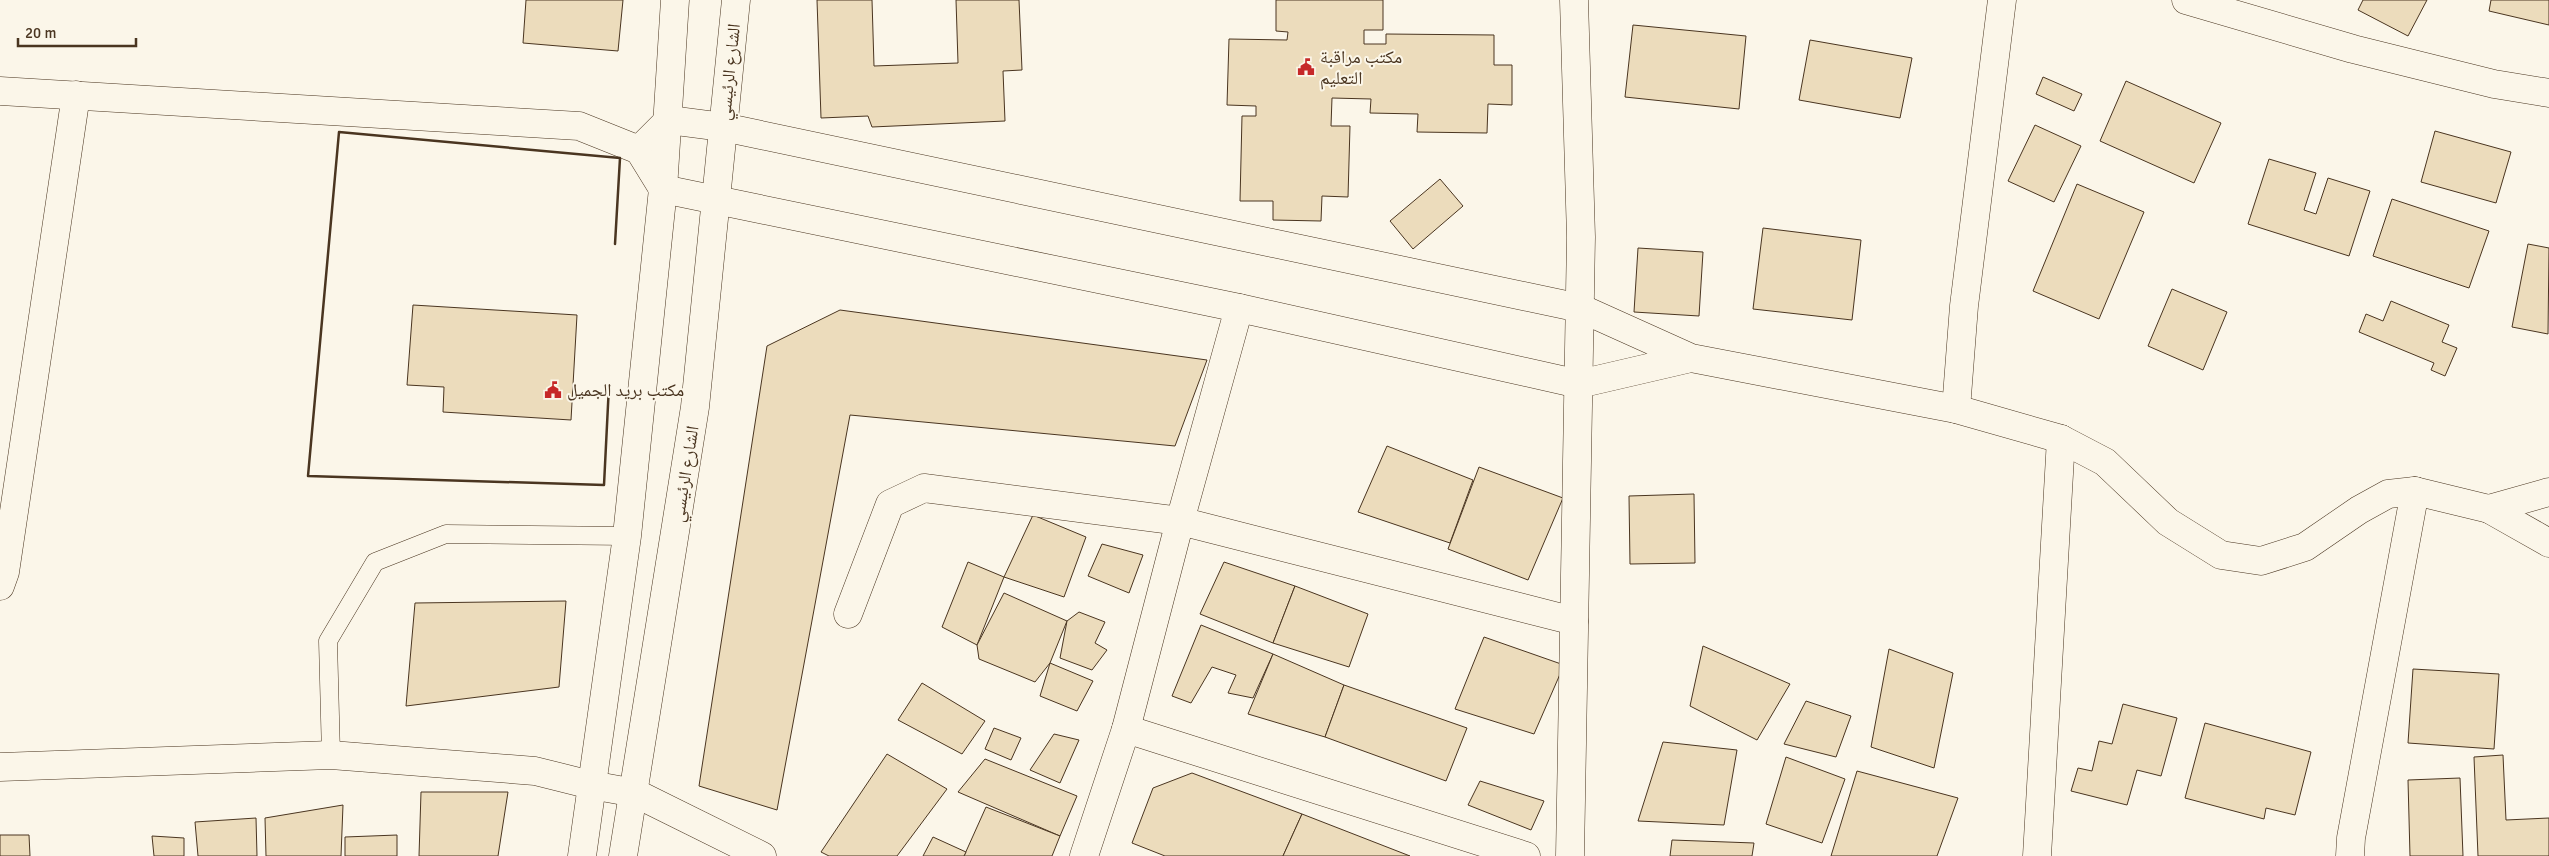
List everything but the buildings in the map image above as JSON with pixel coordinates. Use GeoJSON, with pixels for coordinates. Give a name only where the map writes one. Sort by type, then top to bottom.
{"type":"FeatureCollection","features":[{"type":"Feature","properties":{"kind":"street"},"geometry":{"type":"LineString","coordinates":[[582,856],[627,536],[662,190],[675,0]]}},
{"type":"Feature","properties":{"kind":"street","name":"الشارع الرئيسي"},"geometry":{"type":"LineString","coordinates":[[623,856],[635,793],[695,407],[714,202],[736,0]]}},
{"type":"Feature","properties":{"kind":"street"},"geometry":{"type":"LineString","coordinates":[[1570,856],[1581,237],[1574,0]]}},
{"type":"Feature","properties":{"kind":"street"},"geometry":{"type":"LineString","coordinates":[[1956,409],[1964,306],[2002,0]]}},
{"type":"Feature","properties":{"kind":"street"},"geometry":{"type":"LineString","coordinates":[[2186,0],[2353,49],[2494,84],[2549,93]]}},
{"type":"Feature","properties":{"kind":"street"},"geometry":{"type":"LineString","coordinates":[[0,91],[579,126],[639,150],[662,190]]}},
{"type":"Feature","properties":{"kind":"street"},"geometry":{"type":"LineString","coordinates":[[0,586],[7,562],[76,96]]}},
{"type":"Feature","properties":{"kind":"street"},"geometry":{"type":"LineString","coordinates":[[668,120],[723,127],[1580,308],[1691,358],[1956,409],[2061,439],[2104,462],[2168,522],[2221,555],[2261,561],[2305,547],[2359,510],[2388,494],[2416,491],[2489,509],[2549,543]]}},
{"type":"Feature","properties":{"kind":"street"},"geometry":{"type":"LineString","coordinates":[[639,150],[668,120]]}},
{"type":"Feature","properties":{"kind":"street"},"geometry":{"type":"LineString","coordinates":[[662,190],[699,196],[714,202],[1239,308],[1579,384],[1691,358]]}},
{"type":"Feature","properties":{"kind":"street"},"geometry":{"type":"LineString","coordinates":[[1084,856],[1126,729],[1180,521],[1239,308]]}},
{"type":"Feature","properties":{"kind":"street"},"geometry":{"type":"LineString","coordinates":[[2037,856],[2061,439]]}},
{"type":"Feature","properties":{"kind":"street"},"geometry":{"type":"LineString","coordinates":[[848,614],[890,504],[924,488],[1180,521],[1574,621]]}},
{"type":"Feature","properties":{"kind":"street"},"geometry":{"type":"LineString","coordinates":[[2350,856],[2351,838],[2416,491]]}},
{"type":"Feature","properties":{"kind":"street"},"geometry":{"type":"LineString","coordinates":[[2489,509],[2549,492]]}},
{"type":"Feature","properties":{"kind":"street"},"geometry":{"type":"LineString","coordinates":[[1126,729],[1526,856]]}},
{"type":"Feature","properties":{"kind":"street"},"geometry":{"type":"LineString","coordinates":[[0,767],[331,755],[535,771],[591,785],[635,793],[762,856]]}},
{"type":"Feature","properties":{"kind":"lane"},"geometry":{"type":"LineString","coordinates":[[331,755],[328,641],[375,562],[446,534],[627,536]]}},
{"type":"Feature","properties":{"kind":"wall"},"geometry":{"type":"LineString","coordinates":[[609,385],[604,485],[308,476],[339,132],[620,158],[615,244]]}},
{"type":"Feature","properties":{"kind":"place","name":"مكتب مراقبة التعليم"},"geometry":{"type":"Point","coordinates":[1306,67]}},
{"type":"Feature","properties":{"kind":"place","name":"مكتب بريد الجميل"},"geometry":{"type":"Point","coordinates":[553,390]}}]}
